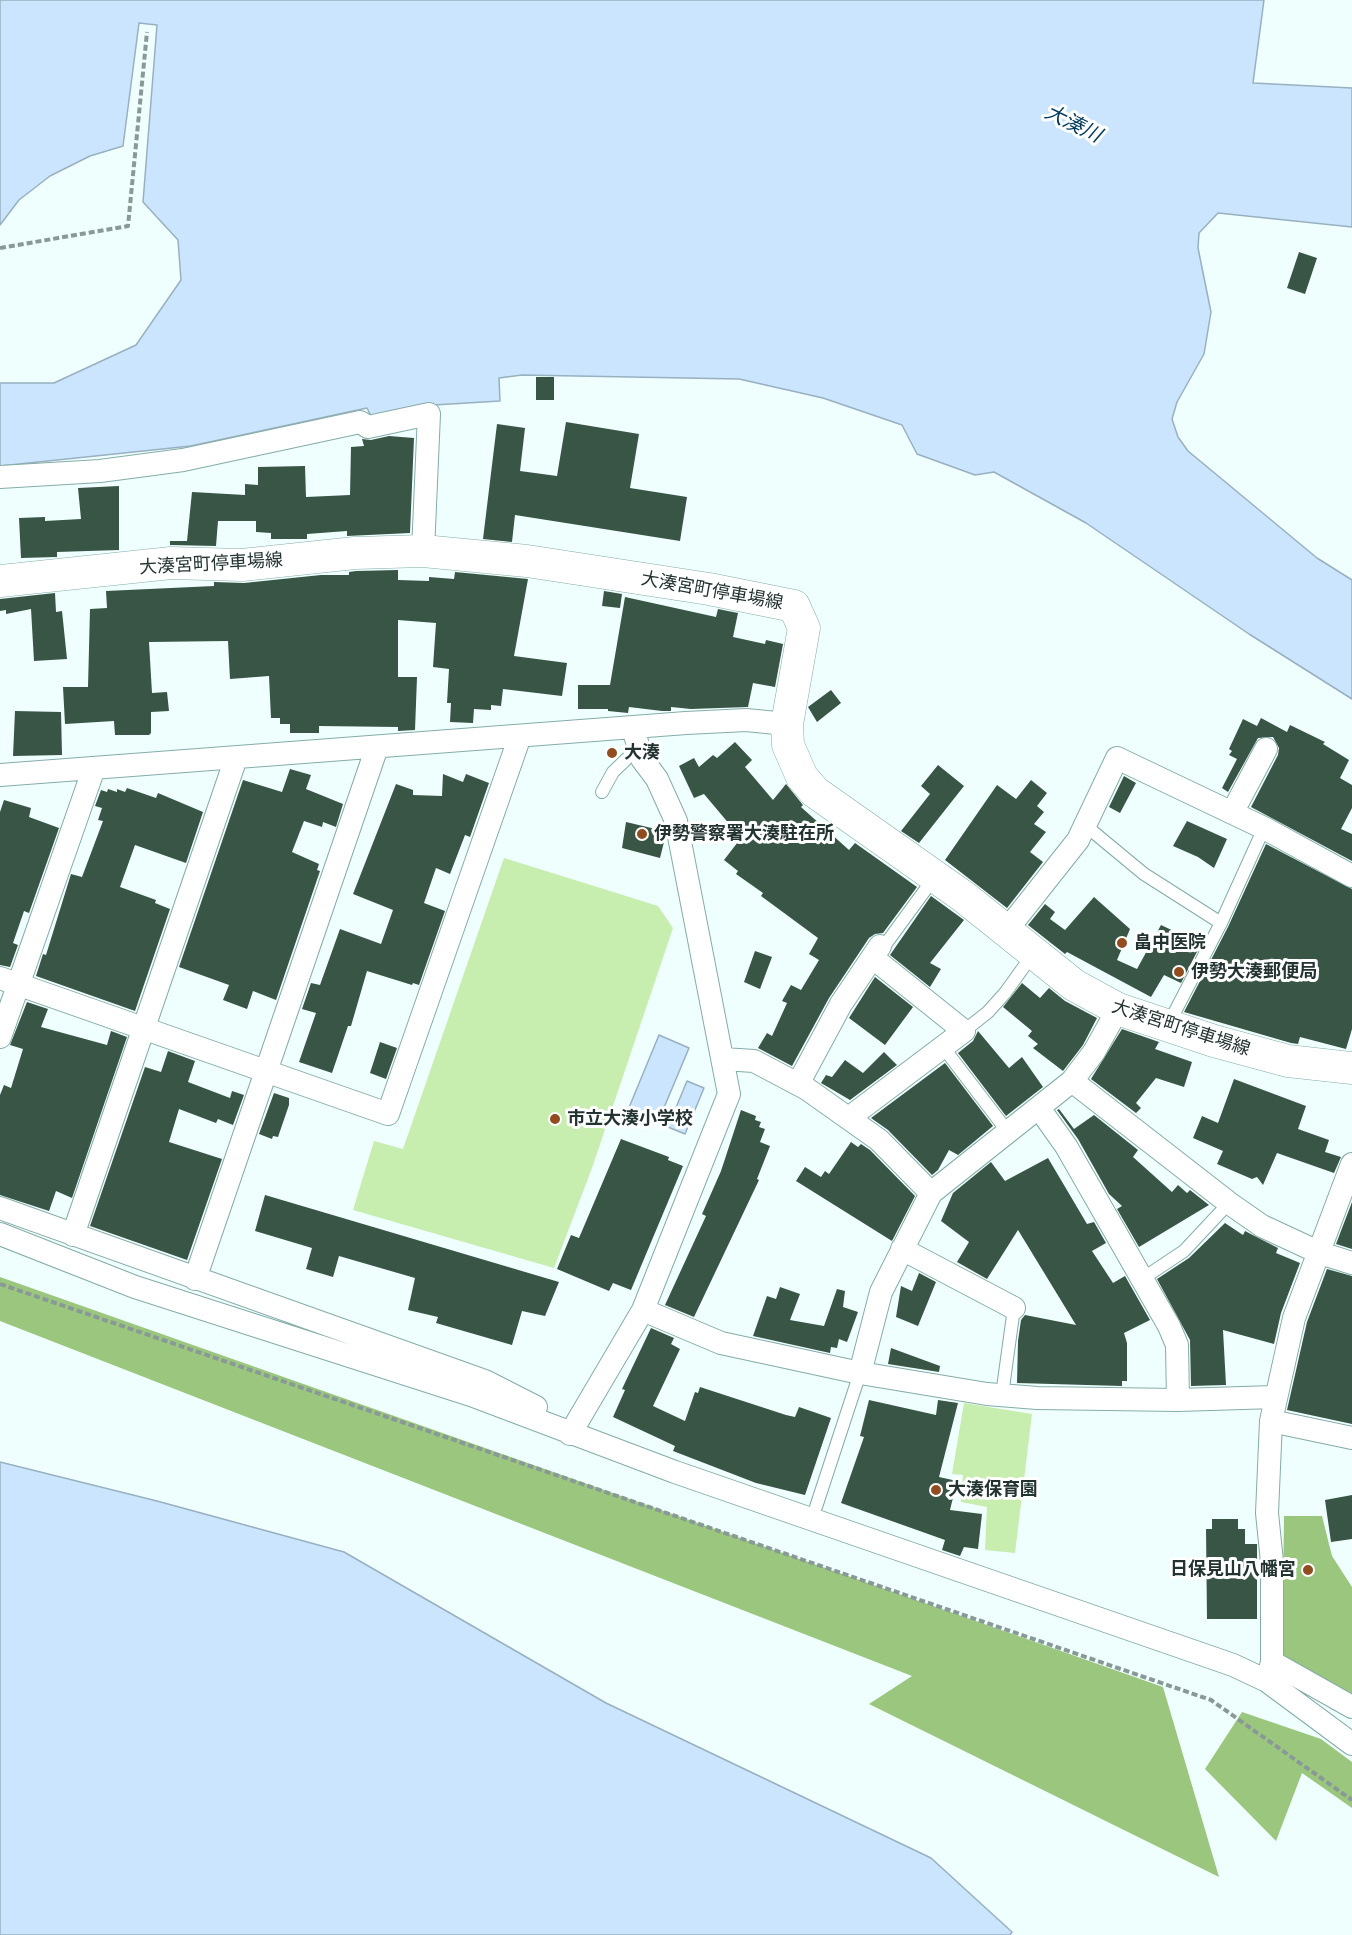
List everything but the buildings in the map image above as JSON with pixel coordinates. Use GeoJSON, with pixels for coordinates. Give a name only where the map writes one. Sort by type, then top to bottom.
{"type":"FeatureCollection","features":[{"type":"Feature","properties":{"kind":"main road","name":"大湊宮町停車場線"},"geometry":{"type":"LineString","coordinates":[[0,581],[171,563],[242,565],[355,553],[423,551],[527,561],[709,589],[794,606],[804,628],[788,724],[788,746],[802,777],[816,792],[934,878],[964,897],[1074,985],[1118,1009],[1167,1026],[1288,1061],[1351,1062]]}},
{"type":"Feature","properties":{"kind":"street"},"geometry":{"type":"LineString","coordinates":[[0,477],[100,471],[183,460],[360,422],[368,427],[429,414],[423,551]]}},
{"type":"Feature","properties":{"kind":"street"},"geometry":{"type":"LineString","coordinates":[[0,775],[520,735],[636,737],[746,720],[788,724]]}},
{"type":"Feature","properties":{"kind":"street"},"geometry":{"type":"LineString","coordinates":[[9,981],[388,1114],[520,735]]}},
{"type":"Feature","properties":{"kind":"street"},"geometry":{"type":"LineString","coordinates":[[573,1430],[643,1310],[729,1094],[676,821],[657,779],[642,759],[636,737]]}},
{"type":"Feature","properties":{"kind":"street"},"geometry":{"type":"LineString","coordinates":[[195,1279],[378,747]]}},
{"type":"Feature","properties":{"kind":"street"},"geometry":{"type":"LineString","coordinates":[[1232,813],[1266,749]]}},
{"type":"Feature","properties":{"kind":"street"},"geometry":{"type":"LineString","coordinates":[[73,1235],[236,758]]}},
{"type":"Feature","properties":{"kind":"street"},"geometry":{"type":"LineString","coordinates":[[1006,931],[1086,826],[1117,758],[1264,828],[1352,876]]}},
{"type":"Feature","properties":{"kind":"street"},"geometry":{"type":"LineString","coordinates":[[0,1037],[9,981],[94,768]]}},
{"type":"Feature","properties":{"kind":"street"},"geometry":{"type":"LineString","coordinates":[[798,1084],[841,1004],[877,951],[964,1031],[850,1117]]}},
{"type":"Feature","properties":{"kind":"street"},"geometry":{"type":"LineString","coordinates":[[860,1373],[881,1292],[932,1193],[1072,1081],[1094,1052],[1118,1009]]}},
{"type":"Feature","properties":{"kind":"street"},"geometry":{"type":"LineString","coordinates":[[723,1059],[754,1061],[798,1084],[850,1117],[879,1140],[932,1193]]}},
{"type":"Feature","properties":{"kind":"street"},"geometry":{"type":"LineString","coordinates":[[1072,1081],[1229,1203],[1263,1226],[1320,1253],[1352,1263]]}},
{"type":"Feature","properties":{"kind":"street"},"geometry":{"type":"LineString","coordinates":[[1039,1108],[1066,1146],[1177,1345],[1178,1400]]}},
{"type":"Feature","properties":{"kind":"street"},"geometry":{"type":"LineString","coordinates":[[1352,1164],[1294,1318],[1271,1421],[1267,1513],[1272,1562],[1270,1672],[1352,1744]]}},
{"type":"Feature","properties":{"kind":"street"},"geometry":{"type":"LineString","coordinates":[[0,1209],[485,1381],[573,1430]]}},
{"type":"Feature","properties":{"kind":"street"},"geometry":{"type":"LineString","coordinates":[[0,1234],[135,1287],[471,1395],[1233,1665],[1270,1672],[1352,1707]]}},
{"type":"Feature","properties":{"kind":"street"},"geometry":{"type":"LineString","coordinates":[[902,1249],[1014,1308]]}},
{"type":"Feature","properties":{"kind":"street"},"geometry":{"type":"LineString","coordinates":[[643,1310],[721,1344],[860,1373],[1002,1395],[1178,1400],[1275,1397]]}},
{"type":"Feature","properties":{"kind":"street"},"geometry":{"type":"LineString","coordinates":[[1271,1421],[1352,1438]]}},
{"type":"Feature","properties":{"kind":"lane"},"geometry":{"type":"LineString","coordinates":[[602,792],[636,737]]}},
{"type":"Feature","properties":{"kind":"lane"},"geometry":{"type":"LineString","coordinates":[[1086,826],[1144,874],[1221,923]]}},
{"type":"Feature","properties":{"kind":"lane"},"geometry":{"type":"LineString","coordinates":[[1167,1026],[1221,923],[1264,828]]}},
{"type":"Feature","properties":{"kind":"lane"},"geometry":{"type":"LineString","coordinates":[[877,951],[885,945],[934,878]]}},
{"type":"Feature","properties":{"kind":"lane"},"geometry":{"type":"LineString","coordinates":[[964,1031],[1005,993],[1034,952]]}},
{"type":"Feature","properties":{"kind":"lane"},"geometry":{"type":"LineString","coordinates":[[943,1047],[1008,1132]]}},
{"type":"Feature","properties":{"kind":"lane"},"geometry":{"type":"LineString","coordinates":[[1142,1279],[1184,1251],[1229,1203]]}},
{"type":"Feature","properties":{"kind":"lane"},"geometry":{"type":"LineString","coordinates":[[1002,1395],[1014,1308]]}},
{"type":"Feature","properties":{"kind":"lane"},"geometry":{"type":"LineString","coordinates":[[816,1507],[860,1373]]}},
{"type":"Feature","properties":{"kind":"path"},"geometry":{"type":"LineString","coordinates":[[0,248],[128,226],[147,32]]}},
{"type":"Feature","properties":{"kind":"path"},"geometry":{"type":"LineString","coordinates":[[0,1284],[1211,1700],[1352,1800]]}},
{"type":"Feature","properties":{"kind":"green space"},"geometry":{"type":"Polygon","coordinates":[[[504,858],[658,906],[673,928],[592,1168],[554,1268],[353,1210],[374,1141],[403,1149],[504,858]]]}},
{"type":"Feature","properties":{"kind":"green space"},"geometry":{"type":"Polygon","coordinates":[[[0,1277],[1163,1687],[1219,1877],[869,1704],[912,1676],[0,1321],[0,1277]]]}},
{"type":"Feature","properties":{"kind":"green space"},"geometry":{"type":"Polygon","coordinates":[[[964,1403],[1032,1414],[1015,1553],[985,1550],[987,1507],[961,1502],[963,1475],[952,1474],[964,1403]]]}},
{"type":"Feature","properties":{"kind":"green space"},"geometry":{"type":"Polygon","coordinates":[[[1284,1516],[1322,1516],[1332,1556],[1352,1587],[1352,1695],[1282,1659],[1284,1516]]]}},
{"type":"Feature","properties":{"kind":"green space"},"geometry":{"type":"Polygon","coordinates":[[[1242,1712],[1321,1739],[1352,1762],[1352,1808],[1302,1773],[1276,1841],[1205,1769],[1242,1712]]]}},
{"type":"Feature","properties":{"kind":"water","name":"大湊川"},"geometry":{"type":"Polygon","coordinates":[[[0,0],[1264,0],[1253,83],[1352,88],[1352,227],[1218,213],[1199,233],[1198,248],[1211,312],[1204,354],[1177,402],[1172,419],[1178,437],[1188,451],[1317,558],[1352,580],[1352,699],[1249,634],[1086,523],[994,472],[975,475],[917,454],[902,425],[823,398],[739,379],[522,375],[499,378],[500,401],[434,405],[373,420],[367,408],[191,446],[0,466],[0,383],[54,383],[136,345],[181,280],[178,240],[143,202],[157,25],[139,23],[123,146],[90,156],[50,176],[19,200],[0,225],[0,0]]]}},
{"type":"Feature","properties":{"kind":"water"},"geometry":{"type":"Polygon","coordinates":[[[659,1035],[689,1048],[658,1122],[628,1110],[659,1035]]]}},
{"type":"Feature","properties":{"kind":"water"},"geometry":{"type":"Polygon","coordinates":[[[687,1081],[704,1088],[685,1134],[668,1127],[687,1081]]]}},
{"type":"Feature","properties":{"kind":"water"},"geometry":{"type":"Polygon","coordinates":[[[0,1462],[157,1501],[344,1552],[606,1703],[931,1858],[1012,1932],[1010,1935],[0,1935],[0,1462]]]}},
{"type":"Feature","properties":{"kind":"place","name":"大湊"},"geometry":{"type":"Point","coordinates":[612,753]}},
{"type":"Feature","properties":{"kind":"place","name":"伊勢警察署大湊駐在所"},"geometry":{"type":"Point","coordinates":[642,834]}},
{"type":"Feature","properties":{"kind":"place","name":"畠中医院"},"geometry":{"type":"Point","coordinates":[1122,943]}},
{"type":"Feature","properties":{"kind":"place","name":"伊勢大湊郵便局"},"geometry":{"type":"Point","coordinates":[1179,972]}},
{"type":"Feature","properties":{"kind":"place","name":"市立大湊小学校"},"geometry":{"type":"Point","coordinates":[555,1119]}},
{"type":"Feature","properties":{"kind":"place","name":"大湊保育園"},"geometry":{"type":"Point","coordinates":[936,1490]}},
{"type":"Feature","properties":{"kind":"place","name":"日保見山八幡宮"},"geometry":{"type":"Point","coordinates":[1308,1570]}}]}
